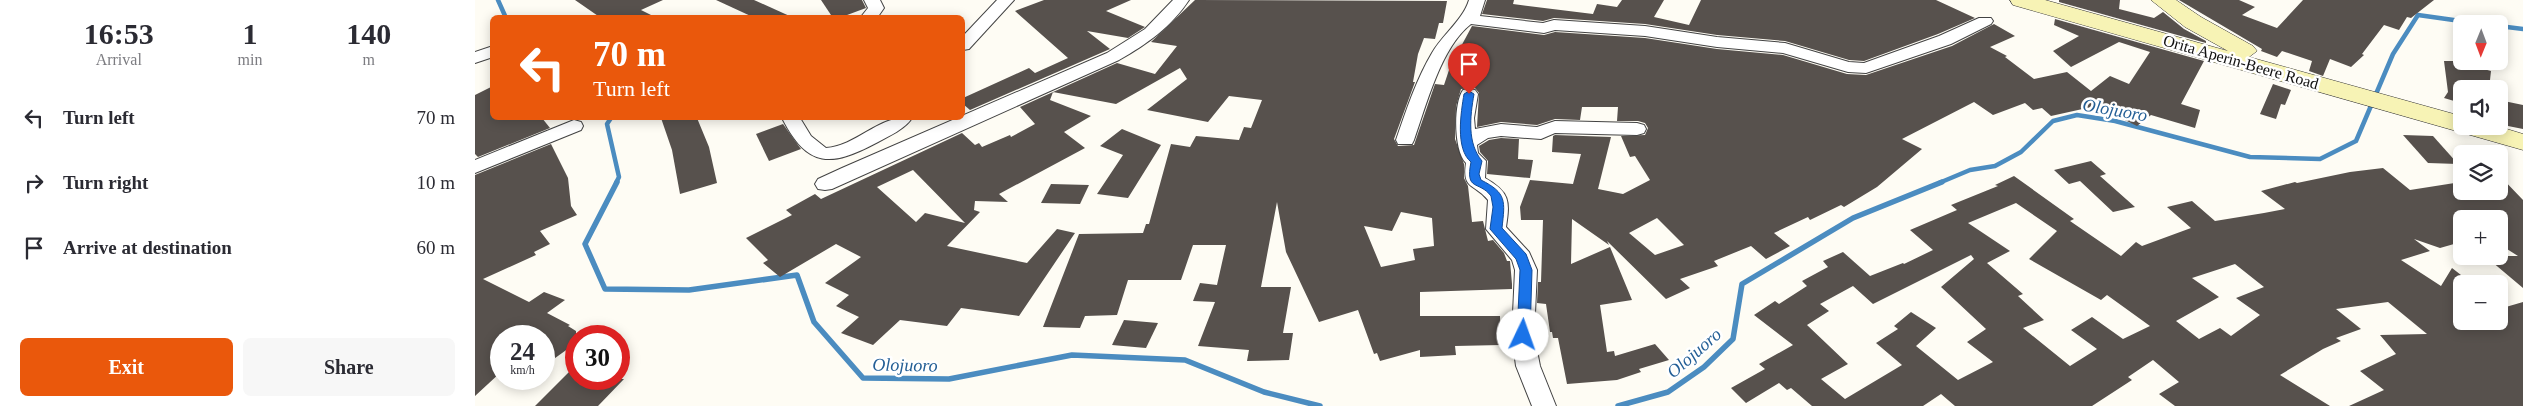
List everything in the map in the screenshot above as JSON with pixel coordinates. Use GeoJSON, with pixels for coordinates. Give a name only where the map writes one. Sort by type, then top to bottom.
{"type":"FeatureCollection","features":[{"type":"Feature","properties":{"kind":"main road","name":"Orita Aperin-Beere Road"},"geometry":{"type":"LineString","coordinates":[[2021,0],[2453,122]]}},
{"type":"Feature","properties":{"kind":"main road"},"geometry":{"type":"LineString","coordinates":[[2162,0],[2193,22],[2233,45],[2300,78]]}},
{"type":"Feature","properties":{"kind":"main road"},"geometry":{"type":"LineString","coordinates":[[2499,135],[2523,142]]}},
{"type":"Feature","properties":{"kind":"street"},"geometry":{"type":"LineString","coordinates":[[870,15],[876,8],[873,0]]}},
{"type":"Feature","properties":{"kind":"street"},"geometry":{"type":"LineString","coordinates":[[965,43],[1006,0]]}},
{"type":"Feature","properties":{"kind":"street"},"geometry":{"type":"LineString","coordinates":[[825,184],[866,163],[923,142],[1115,57],[1145,36],[1175,9],[1181,0]]}},
{"type":"Feature","properties":{"kind":"street"},"geometry":{"type":"LineString","coordinates":[[1405,140],[1426,83],[1449,39],[1472,16],[1477,0]]}},
{"type":"Feature","properties":{"kind":"street"},"geometry":{"type":"LineString","coordinates":[[1467,19],[1544,28],[1554,25],[1645,31],[1731,44],[1762,45],[1807,53],[1848,67],[1866,68],[1945,40],[1985,21]]}},
{"type":"Feature","properties":{"kind":"street"},"geometry":{"type":"LineString","coordinates":[[475,58],[490,51]]}},
{"type":"Feature","properties":{"kind":"street"},"geometry":{"type":"LineString","coordinates":[[1469,94],[1465,118],[1469,155],[1476,161],[1474,174],[1476,182],[1494,191],[1497,196],[1499,207],[1496,229],[1522,257],[1526,270],[1523,335],[1528,366],[1542,401]]}},
{"type":"Feature","properties":{"kind":"street"},"geometry":{"type":"LineString","coordinates":[[792,120],[810,146],[824,154],[845,149],[899,120]]}},
{"type":"Feature","properties":{"kind":"street"},"geometry":{"type":"LineString","coordinates":[[475,167],[574,126]]}},
{"type":"Feature","properties":{"kind":"street"},"geometry":{"type":"LineString","coordinates":[[1468,144],[1472,137],[1478,133],[1491,131],[1541,133],[1547,128],[1637,129]]}},
{"type":"Feature","properties":{"kind":"building"},"geometry":{"type":"Polygon","coordinates":[[[575,0],[663,0],[641,10],[651,15],[597,15],[575,0]]]}},
{"type":"Feature","properties":{"kind":"building"},"geometry":{"type":"Polygon","coordinates":[[[716,0],[754,0],[787,15],[748,15],[716,0]]]}},
{"type":"Feature","properties":{"kind":"building"},"geometry":{"type":"Polygon","coordinates":[[[821,0],[862,0],[866,8],[847,15],[831,15],[821,0]]]}},
{"type":"Feature","properties":{"kind":"building"},"geometry":{"type":"Polygon","coordinates":[[[1044,0],[1131,0],[1106,11],[1145,27],[1128,38],[1087,31],[1110,49],[970,110],[965,106],[965,97],[1029,68],[1035,73],[1068,58],[1015,11],[1044,0]]]}},
{"type":"Feature","properties":{"kind":"building"},"geometry":{"type":"Polygon","coordinates":[[[1195,0],[1447,1],[1443,23],[1439,23],[1435,39],[1424,38],[1418,54],[1413,82],[1415,82],[1394,139],[1398,146],[1414,145],[1435,84],[1444,85],[1455,52],[1458,52],[1472,26],[1544,35],[1555,32],[1645,38],[1717,49],[1783,55],[1847,74],[1866,75],[1952,46],[1994,24],[2015,36],[1990,47],[2007,56],[2005,57],[2034,79],[2067,72],[2091,91],[2110,76],[2129,84],[2150,52],[2119,42],[2071,67],[2053,51],[2079,36],[2054,25],[2055,19],[2204,61],[2181,104],[2200,110],[2195,128],[2151,115],[2137,126],[2096,106],[2051,116],[2042,108],[2033,110],[2025,103],[1993,115],[1974,102],[1902,139],[1922,149],[1877,187],[1844,207],[1841,205],[1810,220],[1808,217],[1774,233],[1790,246],[1766,259],[1751,246],[1714,261],[1718,266],[1680,279],[1690,288],[1666,299],[1607,241],[1609,245],[1572,219],[1571,264],[1610,247],[1632,300],[1600,305],[1607,352],[1614,351],[1615,356],[1655,344],[1669,360],[1639,369],[1641,372],[1617,380],[1567,384],[1558,338],[1553,338],[1552,332],[1550,332],[1546,304],[1537,303],[1538,282],[1541,282],[1543,220],[1521,220],[1520,207],[1530,180],[1573,184],[1581,154],[1552,152],[1553,136],[1555,135],[1611,137],[1598,189],[1623,194],[1650,180],[1635,156],[1630,157],[1621,136],[1645,135],[1648,128],[1645,123],[1617,121],[1618,107],[1582,107],[1580,120],[1555,119],[1537,125],[1501,122],[1477,127],[1479,93],[1475,88],[1461,89],[1456,106],[1455,139],[1464,164],[1464,178],[1468,186],[1472,222],[1483,221],[1488,241],[1493,240],[1504,253],[1507,261],[1510,261],[1512,289],[1420,292],[1420,316],[1500,316],[1501,345],[1455,346],[1456,355],[1420,357],[1420,350],[1380,361],[1377,353],[1374,354],[1358,310],[1319,322],[1286,252],[1277,202],[1261,287],[1291,287],[1283,333],[1293,333],[1289,360],[1247,361],[1249,350],[1198,346],[1215,302],[1193,301],[1200,283],[1217,285],[1226,245],[1193,245],[1181,280],[1128,280],[1117,315],[1085,316],[1080,328],[1043,327],[1079,234],[1143,233],[1146,224],[1149,224],[1171,144],[1190,147],[1196,136],[1239,140],[1244,127],[1251,128],[1262,100],[1229,96],[1208,122],[1147,110],[1187,79],[1180,68],[1116,104],[1053,92],[1117,63],[1155,74],[1177,46],[1151,42],[1195,0]],[[1401,212],[1392,231],[1364,226],[1381,267],[1415,260],[1413,249],[1434,246],[1432,218],[1401,212]],[[1657,218],[1629,233],[1655,255],[1684,245],[1657,218]]]}},
{"type":"Feature","properties":{"kind":"building"},"geometry":{"type":"Polygon","coordinates":[[[1487,0],[1514,0],[1513,4],[1593,14],[1597,4],[1617,7],[1622,0],[1664,0],[1654,17],[1689,25],[1701,0],[1936,0],[1975,18],[1938,34],[1864,61],[1849,60],[1785,41],[1717,35],[1645,24],[1554,18],[1543,21],[1482,14],[1487,0]]]}},
{"type":"Feature","properties":{"kind":"building"},"geometry":{"type":"Polygon","coordinates":[[[2059,0],[2120,0],[2119,9],[2154,18],[2163,12],[2184,29],[2206,41],[2206,43],[2059,2],[2059,0]]]}},
{"type":"Feature","properties":{"kind":"building"},"geometry":{"type":"Polygon","coordinates":[[[2179,0],[2239,0],[2255,7],[2242,15],[2277,28],[2303,0],[2434,0],[2411,18],[2407,17],[2399,30],[2384,25],[2362,54],[2364,55],[2351,67],[2330,59],[2323,76],[2309,71],[2312,61],[2282,51],[2277,57],[2261,51],[2262,49],[2179,0]]]}},
{"type":"Feature","properties":{"kind":"building"},"geometry":{"type":"Polygon","coordinates":[[[2444,61],[2453,61],[2453,70],[2491,71],[2490,80],[2453,80],[2453,101],[2444,98],[2448,92],[2444,61]]]}},
{"type":"Feature","properties":{"kind":"building"},"geometry":{"type":"Polygon","coordinates":[[[2273,84],[2291,90],[2285,105],[2281,104],[2276,119],[2260,114],[2273,84]]]}},
{"type":"Feature","properties":{"kind":"building"},"geometry":{"type":"Polygon","coordinates":[[[490,88],[490,120],[544,120],[550,128],[478,157],[475,154],[475,95],[490,88]]]}},
{"type":"Feature","properties":{"kind":"building"},"geometry":{"type":"Polygon","coordinates":[[[1053,92],[1050,100],[1091,116],[1064,132],[1085,148],[999,194],[1008,202],[975,201],[974,210],[980,212],[947,246],[1027,263],[1057,229],[1075,233],[1019,316],[961,308],[947,326],[900,320],[873,345],[841,333],[859,317],[836,306],[849,295],[825,283],[861,257],[836,244],[780,277],[763,263],[768,260],[746,238],[792,215],[786,210],[815,194],[821,199],[962,133],[975,145],[979,143],[982,147],[1010,135],[1011,137],[1035,124],[1020,107],[1053,92]],[[913,170],[877,187],[916,222],[925,213],[965,223],[913,170]]]}},
{"type":"Feature","properties":{"kind":"building"},"geometry":{"type":"Polygon","coordinates":[[[2508,102],[2523,105],[2523,129],[2508,126],[2508,102]]]}},
{"type":"Feature","properties":{"kind":"building"},"geometry":{"type":"Polygon","coordinates":[[[662,120],[698,120],[709,147],[717,183],[680,194],[672,150],[662,120]]]}},
{"type":"Feature","properties":{"kind":"building"},"geometry":{"type":"Polygon","coordinates":[[[783,124],[801,149],[769,161],[756,134],[783,124]]]}},
{"type":"Feature","properties":{"kind":"building"},"geometry":{"type":"Polygon","coordinates":[[[1122,129],[1161,145],[1128,198],[1097,194],[1123,155],[1100,146],[1122,129]]]}},
{"type":"Feature","properties":{"kind":"building"},"geometry":{"type":"Polygon","coordinates":[[[2403,135],[2433,136],[2453,158],[2453,164],[2428,163],[2403,135]]]}},
{"type":"Feature","properties":{"kind":"building"},"geometry":{"type":"Polygon","coordinates":[[[1501,138],[1519,139],[1518,159],[1533,160],[1530,178],[1487,174],[1488,161],[1480,152],[1479,146],[1489,140],[1501,138]]]}},
{"type":"Feature","properties":{"kind":"building"},"geometry":{"type":"Polygon","coordinates":[[[551,144],[568,178],[571,206],[577,215],[540,231],[550,244],[534,252],[536,255],[483,279],[529,302],[544,292],[565,300],[547,313],[570,325],[565,325],[565,351],[555,358],[555,325],[490,325],[490,382],[475,396],[475,175],[551,144]]]}},
{"type":"Feature","properties":{"kind":"building"},"geometry":{"type":"Polygon","coordinates":[[[2091,161],[2106,174],[2100,176],[2135,207],[2113,212],[2080,181],[2069,184],[2054,170],[2091,161]]]}},
{"type":"Feature","properties":{"kind":"building"},"geometry":{"type":"Polygon","coordinates":[[[2383,168],[2410,190],[2453,183],[2453,200],[2508,200],[2508,184],[2523,200],[2523,288],[2496,265],[2508,265],[2508,256],[2518,256],[2508,250],[2508,210],[2453,210],[2453,244],[2440,248],[2414,239],[2430,251],[2401,260],[2441,286],[2452,268],[2461,275],[2453,275],[2453,330],[2508,330],[2508,306],[2523,302],[2523,406],[2349,406],[2384,390],[2360,371],[2396,354],[2380,335],[2427,334],[2388,302],[2336,309],[2361,329],[2336,338],[2341,341],[2323,349],[2280,375],[2330,406],[2175,406],[2159,394],[2179,382],[2153,360],[2128,377],[2132,380],[2092,406],[1955,406],[1941,394],[1923,406],[1812,406],[1791,388],[1787,390],[1779,383],[1746,403],[1731,388],[1765,369],[1759,364],[1793,345],[1754,315],[1775,301],[1779,304],[1807,286],[1802,281],[1828,267],[1823,261],[1843,252],[1870,276],[1904,264],[1933,250],[1910,230],[1957,210],[1951,205],[1998,186],[1995,185],[2014,176],[2074,219],[2070,221],[2121,256],[2136,242],[2142,246],[2191,228],[2167,207],[2192,201],[2215,221],[2264,213],[2285,209],[2261,191],[2350,172],[2383,168]],[[2016,203],[1968,223],[2010,251],[1987,263],[2023,294],[2018,296],[2044,320],[2023,328],[2070,366],[2097,349],[2071,330],[2092,317],[2123,339],[2150,326],[2107,295],[2101,300],[2029,259],[2057,231],[2016,203]],[[1971,255],[1873,304],[1853,286],[1820,304],[1829,311],[1807,325],[1848,364],[1821,379],[1845,399],[1902,365],[1876,343],[1898,329],[1894,326],[1911,312],[1936,328],[1916,346],[1958,380],[1993,362],[1967,342],[1986,329],[1941,287],[1974,259],[1971,255]],[[2235,264],[2192,278],[2219,297],[2176,321],[2199,339],[2220,328],[2231,336],[2260,315],[2236,298],[2264,287],[2235,264]]]}},
{"type":"Feature","properties":{"kind":"building"},"geometry":{"type":"Polygon","coordinates":[[[1051,184],[1089,185],[1080,204],[1041,203],[1051,184]]]}},
{"type":"Feature","properties":{"kind":"building"},"geometry":{"type":"Polygon","coordinates":[[[1124,320],[1158,323],[1146,348],[1112,345],[1124,320]]]}},
{"type":"Feature","properties":{"kind":"building"},"geometry":{"type":"Polygon","coordinates":[[[565,376],[565,390],[613,390],[598,406],[535,406],[551,390],[555,390],[555,386],[565,376]]]}},
{"type":"Feature","properties":{"kind":"waterway","name":"Olojuoro"},"geometry":{"type":"LineString","coordinates":[[498,0],[505,15]]}},
{"type":"Feature","properties":{"kind":"waterway","name":"Olojuoro"},"geometry":{"type":"LineString","coordinates":[[1939,183],[1970,170],[1995,166],[2021,152],[2053,121],[2077,115],[2115,121],[2250,157],[2320,159],[2356,141],[2393,54],[2418,15],[2453,20]]}},
{"type":"Feature","properties":{"kind":"waterway","name":"Olojuoro"},"geometry":{"type":"LineString","coordinates":[[2508,27],[2523,29]]}},
{"type":"Feature","properties":{"kind":"waterway","name":"Olojuoro"},"geometry":{"type":"LineString","coordinates":[[610,120],[607,124],[619,177],[616,183]]}},
{"type":"Feature","properties":{"kind":"waterway","name":"Olojuoro"},"geometry":{"type":"LineString","coordinates":[[617,182],[585,244],[605,289],[689,290],[797,275],[814,322],[863,378],[949,379],[1072,355],[1185,360],[1264,392],[1320,406]]}},
{"type":"Feature","properties":{"kind":"waterway","name":"Olojuoro"},"geometry":{"type":"LineString","coordinates":[[1618,406],[1668,392],[1704,367],[1733,339],[1742,284],[1853,218],[1942,182]]}},
{"type":"Feature","properties":{"kind":"route"},"geometry":{"type":"LineString","coordinates":[[1469,94],[1465,118],[1469,155],[1476,161],[1474,174],[1476,182],[1494,191],[1497,196],[1499,207],[1496,229],[1522,257],[1526,270],[1523,335]]}}]}
